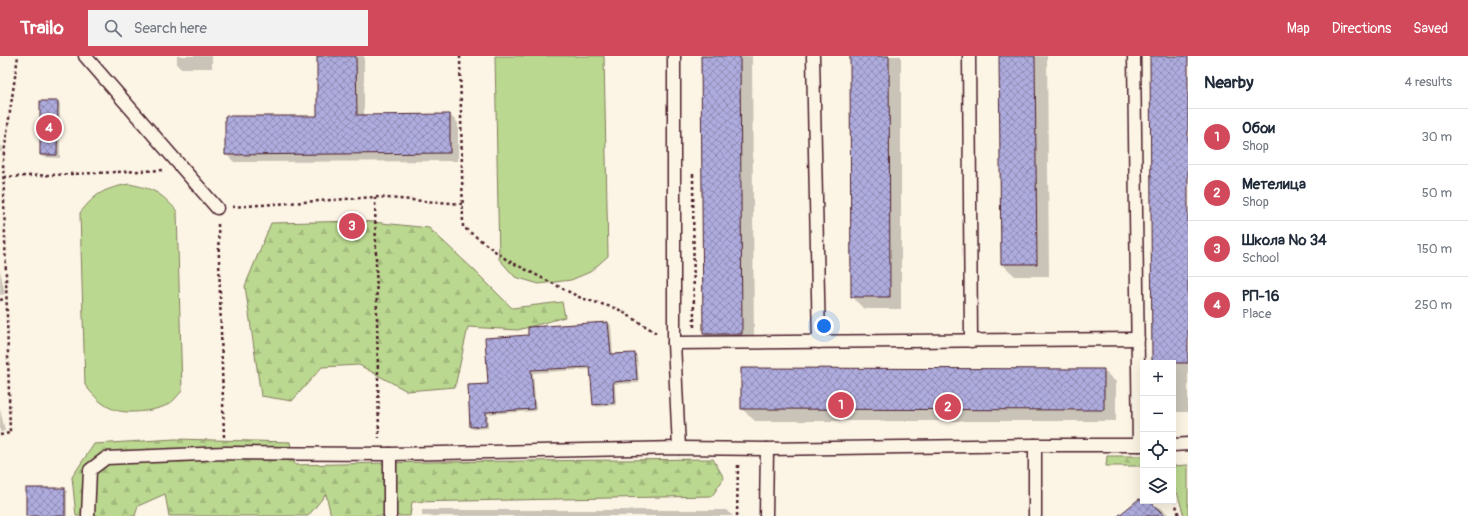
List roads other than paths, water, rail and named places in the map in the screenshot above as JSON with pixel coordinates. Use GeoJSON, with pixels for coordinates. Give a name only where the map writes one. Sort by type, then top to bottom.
{"type":"FeatureCollection","features":[{"type":"Feature","properties":{"kind":"lane"},"geometry":{"type":"LineString","coordinates":[[85,56],[217,208]]}},
{"type":"Feature","properties":{"kind":"lane"},"geometry":{"type":"LineString","coordinates":[[674,56],[674,343],[679,448]]}},
{"type":"Feature","properties":{"kind":"lane"},"geometry":{"type":"LineString","coordinates":[[814,56],[819,342]]}},
{"type":"Feature","properties":{"kind":"lane"},"geometry":{"type":"LineString","coordinates":[[969,56],[971,341]]}},
{"type":"Feature","properties":{"kind":"lane"},"geometry":{"type":"LineString","coordinates":[[1134,56],[1141,432]]}},
{"type":"Feature","properties":{"kind":"lane"},"geometry":{"type":"LineString","coordinates":[[674,343],[1138,339]]}},
{"type":"Feature","properties":{"kind":"lane"},"geometry":{"type":"LineString","coordinates":[[1176,445],[1188,444]]}},
{"type":"Feature","properties":{"kind":"lane"},"geometry":{"type":"LineString","coordinates":[[1035,445],[1035,516]]}},
{"type":"Feature","properties":{"kind":"lane"},"geometry":{"type":"LineString","coordinates":[[88,516],[90,470],[106,458],[226,453],[384,454],[679,448],[767,449],[1140,445]]}},
{"type":"Feature","properties":{"kind":"lane"},"geometry":{"type":"LineString","coordinates":[[766,516],[767,449]]}},
{"type":"Feature","properties":{"kind":"lane"},"geometry":{"type":"LineString","coordinates":[[384,454],[390,516]]}},
{"type":"Feature","properties":{"kind":"place","name":"РП-16"},"geometry":{"type":"Point","coordinates":[49,128]}},
{"type":"Feature","properties":{"kind":"place","name":"Школа № 34"},"geometry":{"type":"Point","coordinates":[352,226]}},
{"type":"Feature","properties":{"kind":"place","name":"Обои"},"geometry":{"type":"Point","coordinates":[841,405]}},
{"type":"Feature","properties":{"kind":"place","name":"Метелица"},"geometry":{"type":"Point","coordinates":[948,407]}}]}
